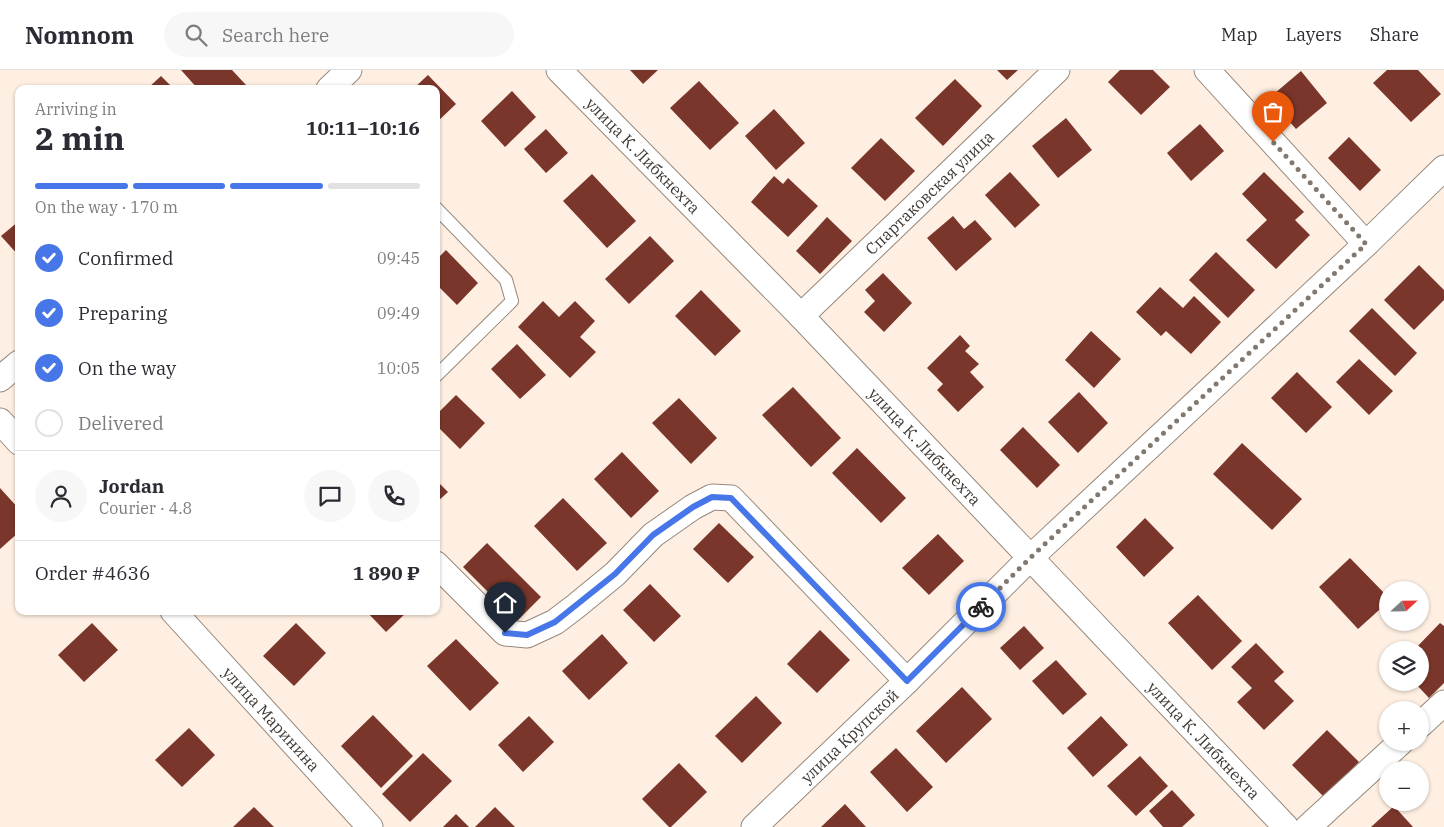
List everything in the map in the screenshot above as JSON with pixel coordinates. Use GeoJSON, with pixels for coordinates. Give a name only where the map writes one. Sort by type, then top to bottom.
{"type":"FeatureCollection","features":[{"type":"Feature","properties":{"kind":"street"},"geometry":{"type":"LineString","coordinates":[[333,85],[349,70]]}},
{"type":"Feature","properties":{"kind":"street","name":"улица К. Либкнехта"},"geometry":{"type":"LineString","coordinates":[[559,70],[801,316],[1286,827]]}},
{"type":"Feature","properties":{"kind":"street","name":"Спартаковская улица"},"geometry":{"type":"LineString","coordinates":[[801,316],[1057,70]]}},
{"type":"Feature","properties":{"kind":"street"},"geometry":{"type":"LineString","coordinates":[[1207,70],[1366,244]]}},
{"type":"Feature","properties":{"kind":"street","name":"улица Крупской"},"geometry":{"type":"LineString","coordinates":[[754,827],[907,681],[1030,558],[1366,244],[1444,168]]}},
{"type":"Feature","properties":{"kind":"street"},"geometry":{"type":"LineString","coordinates":[[0,379],[15,366]]}},
{"type":"Feature","properties":{"kind":"street"},"geometry":{"type":"LineString","coordinates":[[0,421],[15,438]]}},
{"type":"Feature","properties":{"kind":"street"},"geometry":{"type":"LineString","coordinates":[[440,568],[505,633],[527,635],[555,622],[576,606],[615,574],[653,535],[693,507],[712,497],[731,498],[907,681]]}},
{"type":"Feature","properties":{"kind":"street","name":"улица Маринина"},"geometry":{"type":"LineString","coordinates":[[177,615],[370,827]]}},
{"type":"Feature","properties":{"kind":"street"},"geometry":{"type":"LineString","coordinates":[[1429,717],[1444,703]]}},
{"type":"Feature","properties":{"kind":"street"},"geometry":{"type":"LineString","coordinates":[[1308,827],[1391,751]]}},
{"type":"Feature","properties":{"kind":"lane"},"geometry":{"type":"LineString","coordinates":[[440,212],[506,280],[512,301],[440,372]]}},
{"type":"Feature","properties":{"kind":"building"},"geometry":{"type":"Polygon","coordinates":[[[181,70],[232,70],[246,85],[194,85],[181,70]]]}},
{"type":"Feature","properties":{"kind":"building"},"geometry":{"type":"Polygon","coordinates":[[[630,70],[658,70],[643,84],[630,70]]]}},
{"type":"Feature","properties":{"kind":"building"},"geometry":{"type":"Polygon","coordinates":[[[997,70],[1018,70],[1007,80],[997,70]]]}},
{"type":"Feature","properties":{"kind":"building"},"geometry":{"type":"Polygon","coordinates":[[[1120,70],[1153,70],[1170,87],[1141,115],[1108,82],[1120,70]]]}},
{"type":"Feature","properties":{"kind":"building"},"geometry":{"type":"Polygon","coordinates":[[[1387,70],[1418,70],[1441,94],[1411,122],[1373,83],[1387,70]]]}},
{"type":"Feature","properties":{"kind":"building"},"geometry":{"type":"Polygon","coordinates":[[[1301,71],[1327,103],[1296,129],[1269,98],[1301,71]]]}},
{"type":"Feature","properties":{"kind":"building"},"geometry":{"type":"Polygon","coordinates":[[[428,75],[438,85],[417,85],[428,75]]]}},
{"type":"Feature","properties":{"kind":"building"},"geometry":{"type":"Polygon","coordinates":[[[161,76],[170,85],[151,85],[161,76]]]}},
{"type":"Feature","properties":{"kind":"building"},"geometry":{"type":"Polygon","coordinates":[[[955,79],[982,106],[943,146],[915,118],[955,79]]]}},
{"type":"Feature","properties":{"kind":"building"},"geometry":{"type":"Polygon","coordinates":[[[699,81],[739,123],[710,150],[670,108],[699,81]]]}},
{"type":"Feature","properties":{"kind":"building"},"geometry":{"type":"Polygon","coordinates":[[[440,87],[456,104],[440,119],[440,87]]]}},
{"type":"Feature","properties":{"kind":"building"},"geometry":{"type":"Polygon","coordinates":[[[512,91],[536,117],[505,147],[481,121],[512,91]]]}},
{"type":"Feature","properties":{"kind":"building"},"geometry":{"type":"Polygon","coordinates":[[[774,109],[805,143],[776,170],[745,136],[774,109]]]}},
{"type":"Feature","properties":{"kind":"building"},"geometry":{"type":"Polygon","coordinates":[[[1066,118],[1092,150],[1058,178],[1032,146],[1066,118]]]}},
{"type":"Feature","properties":{"kind":"building"},"geometry":{"type":"Polygon","coordinates":[[[1200,124],[1224,151],[1191,181],[1167,153],[1200,124]]]}},
{"type":"Feature","properties":{"kind":"building"},"geometry":{"type":"Polygon","coordinates":[[[546,129],[568,153],[546,173],[524,149],[546,129]]]}},
{"type":"Feature","properties":{"kind":"building"},"geometry":{"type":"Polygon","coordinates":[[[1349,137],[1381,170],[1360,191],[1328,158],[1349,137]]]}},
{"type":"Feature","properties":{"kind":"building"},"geometry":{"type":"Polygon","coordinates":[[[881,138],[915,171],[885,201],[851,168],[881,138]]]}},
{"type":"Feature","properties":{"kind":"building"},"geometry":{"type":"Polygon","coordinates":[[[1010,172],[1040,205],[1015,228],[985,195],[1010,172]]]}},
{"type":"Feature","properties":{"kind":"building"},"geometry":{"type":"Polygon","coordinates":[[[1264,172],[1304,212],[1295,220],[1310,235],[1276,269],[1246,240],[1267,220],[1242,194],[1264,172]]]}},
{"type":"Feature","properties":{"kind":"building"},"geometry":{"type":"Polygon","coordinates":[[[592,174],[636,221],[607,248],[563,201],[592,174]]]}},
{"type":"Feature","properties":{"kind":"building"},"geometry":{"type":"Polygon","coordinates":[[[774,176],[783,184],[788,178],[818,206],[788,237],[751,202],[774,176]]]}},
{"type":"Feature","properties":{"kind":"building"},"geometry":{"type":"Polygon","coordinates":[[[953,216],[964,229],[975,220],[992,239],[956,271],[927,238],[953,216]]]}},
{"type":"Feature","properties":{"kind":"building"},"geometry":{"type":"Polygon","coordinates":[[[827,217],[852,241],[820,274],[796,251],[827,217]]]}},
{"type":"Feature","properties":{"kind":"building"},"geometry":{"type":"Polygon","coordinates":[[[15,224],[15,252],[1,236],[15,224]]]}},
{"type":"Feature","properties":{"kind":"building"},"geometry":{"type":"Polygon","coordinates":[[[650,236],[674,261],[629,304],[605,279],[650,236]]]}},
{"type":"Feature","properties":{"kind":"building"},"geometry":{"type":"Polygon","coordinates":[[[446,250],[478,283],[457,305],[440,288],[440,256],[446,250]]]}},
{"type":"Feature","properties":{"kind":"building"},"geometry":{"type":"Polygon","coordinates":[[[1216,252],[1255,290],[1228,318],[1189,280],[1216,252]]]}},
{"type":"Feature","properties":{"kind":"building"},"geometry":{"type":"Polygon","coordinates":[[[1419,265],[1444,290],[1444,300],[1414,330],[1384,300],[1419,265]]]}},
{"type":"Feature","properties":{"kind":"building"},"geometry":{"type":"Polygon","coordinates":[[[883,273],[912,303],[884,332],[864,312],[875,301],[865,290],[883,273]]]}},
{"type":"Feature","properties":{"kind":"building"},"geometry":{"type":"Polygon","coordinates":[[[1160,287],[1183,308],[1194,296],[1221,322],[1191,354],[1166,331],[1161,336],[1136,312],[1160,287]]]}},
{"type":"Feature","properties":{"kind":"building"},"geometry":{"type":"Polygon","coordinates":[[[701,290],[741,331],[715,356],[675,316],[701,290]]]}},
{"type":"Feature","properties":{"kind":"building"},"geometry":{"type":"Polygon","coordinates":[[[543,301],[559,317],[575,301],[595,321],[580,337],[596,352],[570,378],[518,327],[543,301]]]}},
{"type":"Feature","properties":{"kind":"building"},"geometry":{"type":"Polygon","coordinates":[[[1372,308],[1417,353],[1395,376],[1349,331],[1372,308]]]}},
{"type":"Feature","properties":{"kind":"building"},"geometry":{"type":"Polygon","coordinates":[[[1091,331],[1121,359],[1094,388],[1065,360],[1091,331]]]}},
{"type":"Feature","properties":{"kind":"building"},"geometry":{"type":"Polygon","coordinates":[[[960,335],[970,346],[965,351],[979,364],[970,372],[984,387],[958,412],[937,390],[943,384],[927,368],[960,335]]]}},
{"type":"Feature","properties":{"kind":"building"},"geometry":{"type":"Polygon","coordinates":[[[517,344],[546,375],[520,399],[491,369],[517,344]]]}},
{"type":"Feature","properties":{"kind":"building"},"geometry":{"type":"Polygon","coordinates":[[[1359,359],[1393,391],[1369,415],[1336,382],[1359,359]]]}},
{"type":"Feature","properties":{"kind":"building"},"geometry":{"type":"Polygon","coordinates":[[[1297,372],[1332,407],[1306,433],[1271,398],[1297,372]]]}},
{"type":"Feature","properties":{"kind":"building"},"geometry":{"type":"Polygon","coordinates":[[[793,387],[841,438],[811,467],[762,415],[793,387]]]}},
{"type":"Feature","properties":{"kind":"building"},"geometry":{"type":"Polygon","coordinates":[[[1079,392],[1108,423],[1078,453],[1048,422],[1079,392]]]}},
{"type":"Feature","properties":{"kind":"building"},"geometry":{"type":"Polygon","coordinates":[[[456,395],[485,423],[460,449],[440,429],[440,411],[456,395]]]}},
{"type":"Feature","properties":{"kind":"building"},"geometry":{"type":"Polygon","coordinates":[[[679,398],[717,438],[691,464],[652,423],[679,398]]]}},
{"type":"Feature","properties":{"kind":"building"},"geometry":{"type":"Polygon","coordinates":[[[1023,427],[1060,465],[1037,488],[1000,450],[1023,427]]]}},
{"type":"Feature","properties":{"kind":"building"},"geometry":{"type":"Polygon","coordinates":[[[1242,443],[1302,499],[1272,530],[1213,474],[1242,443]]]}},
{"type":"Feature","properties":{"kind":"building"},"geometry":{"type":"Polygon","coordinates":[[[857,448],[906,498],[881,523],[832,473],[857,448]]]}},
{"type":"Feature","properties":{"kind":"building"},"geometry":{"type":"Polygon","coordinates":[[[622,452],[659,491],[631,518],[594,479],[622,452]]]}},
{"type":"Feature","properties":{"kind":"building"},"geometry":{"type":"Polygon","coordinates":[[[440,484],[448,492],[440,499],[440,484]]]}},
{"type":"Feature","properties":{"kind":"building"},"geometry":{"type":"Polygon","coordinates":[[[0,488],[15,505],[15,536],[0,549],[0,488]]]}},
{"type":"Feature","properties":{"kind":"building"},"geometry":{"type":"Polygon","coordinates":[[[563,498],[607,543],[577,571],[534,526],[563,498]]]}},
{"type":"Feature","properties":{"kind":"building"},"geometry":{"type":"Polygon","coordinates":[[[1145,518],[1174,548],[1144,577],[1116,547],[1145,518]]]}},
{"type":"Feature","properties":{"kind":"building"},"geometry":{"type":"Polygon","coordinates":[[[719,523],[754,557],[728,583],[693,549],[719,523]]]}},
{"type":"Feature","properties":{"kind":"building"},"geometry":{"type":"Polygon","coordinates":[[[938,534],[964,561],[929,595],[902,568],[938,534]]]}},
{"type":"Feature","properties":{"kind":"building"},"geometry":{"type":"Polygon","coordinates":[[[487,543],[541,597],[517,621],[463,567],[487,543]]]}},
{"type":"Feature","properties":{"kind":"building"},"geometry":{"type":"Polygon","coordinates":[[[1350,558],[1379,588],[1379,610],[1358,629],[1319,587],[1350,558]]]}},
{"type":"Feature","properties":{"kind":"building"},"geometry":{"type":"Polygon","coordinates":[[[650,584],[681,616],[654,642],[623,610],[650,584]]]}},
{"type":"Feature","properties":{"kind":"building"},"geometry":{"type":"Polygon","coordinates":[[[1198,595],[1242,641],[1212,670],[1168,623],[1198,595]]]}},
{"type":"Feature","properties":{"kind":"building"},"geometry":{"type":"Polygon","coordinates":[[[370,615],[404,615],[386,632],[370,615]]]}},
{"type":"Feature","properties":{"kind":"building"},"geometry":{"type":"Polygon","coordinates":[[[92,623],[118,650],[84,682],[58,655],[92,623]]]}},
{"type":"Feature","properties":{"kind":"building"},"geometry":{"type":"Polygon","coordinates":[[[296,623],[326,653],[294,686],[263,656],[296,623]]]}},
{"type":"Feature","properties":{"kind":"building"},"geometry":{"type":"Polygon","coordinates":[[[1440,623],[1444,626],[1444,683],[1429,698],[1422,691],[1429,691],[1429,641],[1423,641],[1440,623]]]}},
{"type":"Feature","properties":{"kind":"building"},"geometry":{"type":"Polygon","coordinates":[[[1024,626],[1044,648],[1020,670],[1000,648],[1024,626]]]}},
{"type":"Feature","properties":{"kind":"building"},"geometry":{"type":"Polygon","coordinates":[[[820,630],[850,660],[817,693],[787,664],[820,630]]]}},
{"type":"Feature","properties":{"kind":"building"},"geometry":{"type":"Polygon","coordinates":[[[602,634],[628,663],[589,700],[562,671],[602,634]]]}},
{"type":"Feature","properties":{"kind":"building"},"geometry":{"type":"Polygon","coordinates":[[[456,639],[499,683],[470,711],[427,666],[456,639]]]}},
{"type":"Feature","properties":{"kind":"building"},"geometry":{"type":"Polygon","coordinates":[[[1256,643],[1284,672],[1274,681],[1294,701],[1264,730],[1237,702],[1252,688],[1231,667],[1256,643]]]}},
{"type":"Feature","properties":{"kind":"building"},"geometry":{"type":"Polygon","coordinates":[[[1056,660],[1087,694],[1063,715],[1032,681],[1056,660]]]}},
{"type":"Feature","properties":{"kind":"building"},"geometry":{"type":"Polygon","coordinates":[[[962,687],[992,719],[946,763],[916,731],[962,687]]]}},
{"type":"Feature","properties":{"kind":"building"},"geometry":{"type":"Polygon","coordinates":[[[756,696],[782,723],[742,763],[715,736],[756,696]]]}},
{"type":"Feature","properties":{"kind":"building"},"geometry":{"type":"Polygon","coordinates":[[[373,715],[413,756],[381,788],[341,746],[373,715]]]}},
{"type":"Feature","properties":{"kind":"building"},"geometry":{"type":"Polygon","coordinates":[[[529,716],[554,742],[523,772],[498,745],[529,716]]]}},
{"type":"Feature","properties":{"kind":"building"},"geometry":{"type":"Polygon","coordinates":[[[1101,716],[1128,745],[1093,777],[1067,748],[1101,716]]]}},
{"type":"Feature","properties":{"kind":"building"},"geometry":{"type":"Polygon","coordinates":[[[189,728],[215,755],[182,787],[155,760],[189,728]]]}},
{"type":"Feature","properties":{"kind":"building"},"geometry":{"type":"Polygon","coordinates":[[[1327,730],[1359,762],[1324,797],[1292,765],[1327,730]]]}},
{"type":"Feature","properties":{"kind":"building"},"geometry":{"type":"Polygon","coordinates":[[[896,748],[933,787],[907,812],[870,772],[896,748]]]}},
{"type":"Feature","properties":{"kind":"building"},"geometry":{"type":"Polygon","coordinates":[[[423,753],[452,781],[410,822],[382,794],[423,753]]]}},
{"type":"Feature","properties":{"kind":"building"},"geometry":{"type":"Polygon","coordinates":[[[1140,756],[1168,786],[1136,816],[1107,786],[1140,756]]]}},
{"type":"Feature","properties":{"kind":"building"},"geometry":{"type":"Polygon","coordinates":[[[679,763],[707,792],[669,827],[642,799],[679,763]]]}},
{"type":"Feature","properties":{"kind":"building"},"geometry":{"type":"Polygon","coordinates":[[[1172,790],[1195,815],[1182,827],[1163,827],[1149,811],[1172,790]]]}},
{"type":"Feature","properties":{"kind":"building"},"geometry":{"type":"Polygon","coordinates":[[[845,804],[866,827],[821,827],[845,804]]]}},
{"type":"Feature","properties":{"kind":"building"},"geometry":{"type":"Polygon","coordinates":[[[254,807],[274,827],[233,827],[254,807]]]}},
{"type":"Feature","properties":{"kind":"building"},"geometry":{"type":"Polygon","coordinates":[[[495,807],[515,827],[475,827],[495,807]]]}},
{"type":"Feature","properties":{"kind":"building"},"geometry":{"type":"Polygon","coordinates":[[[1389,811],[1399,811],[1413,827],[1371,827],[1389,811]]]}},
{"type":"Feature","properties":{"kind":"building"},"geometry":{"type":"Polygon","coordinates":[[[456,814],[469,827],[443,827],[456,814]]]}},
{"type":"Feature","properties":{"kind":"way so far"},"geometry":{"type":"LineString","coordinates":[[981,607],[1030,558],[1366,244],[1273,142]]}},
{"type":"Feature","properties":{"kind":"route"},"geometry":{"type":"LineString","coordinates":[[505,633],[527,635],[555,622],[615,574],[653,535],[693,507],[712,497],[731,498],[907,681],[981,607]]}}]}
